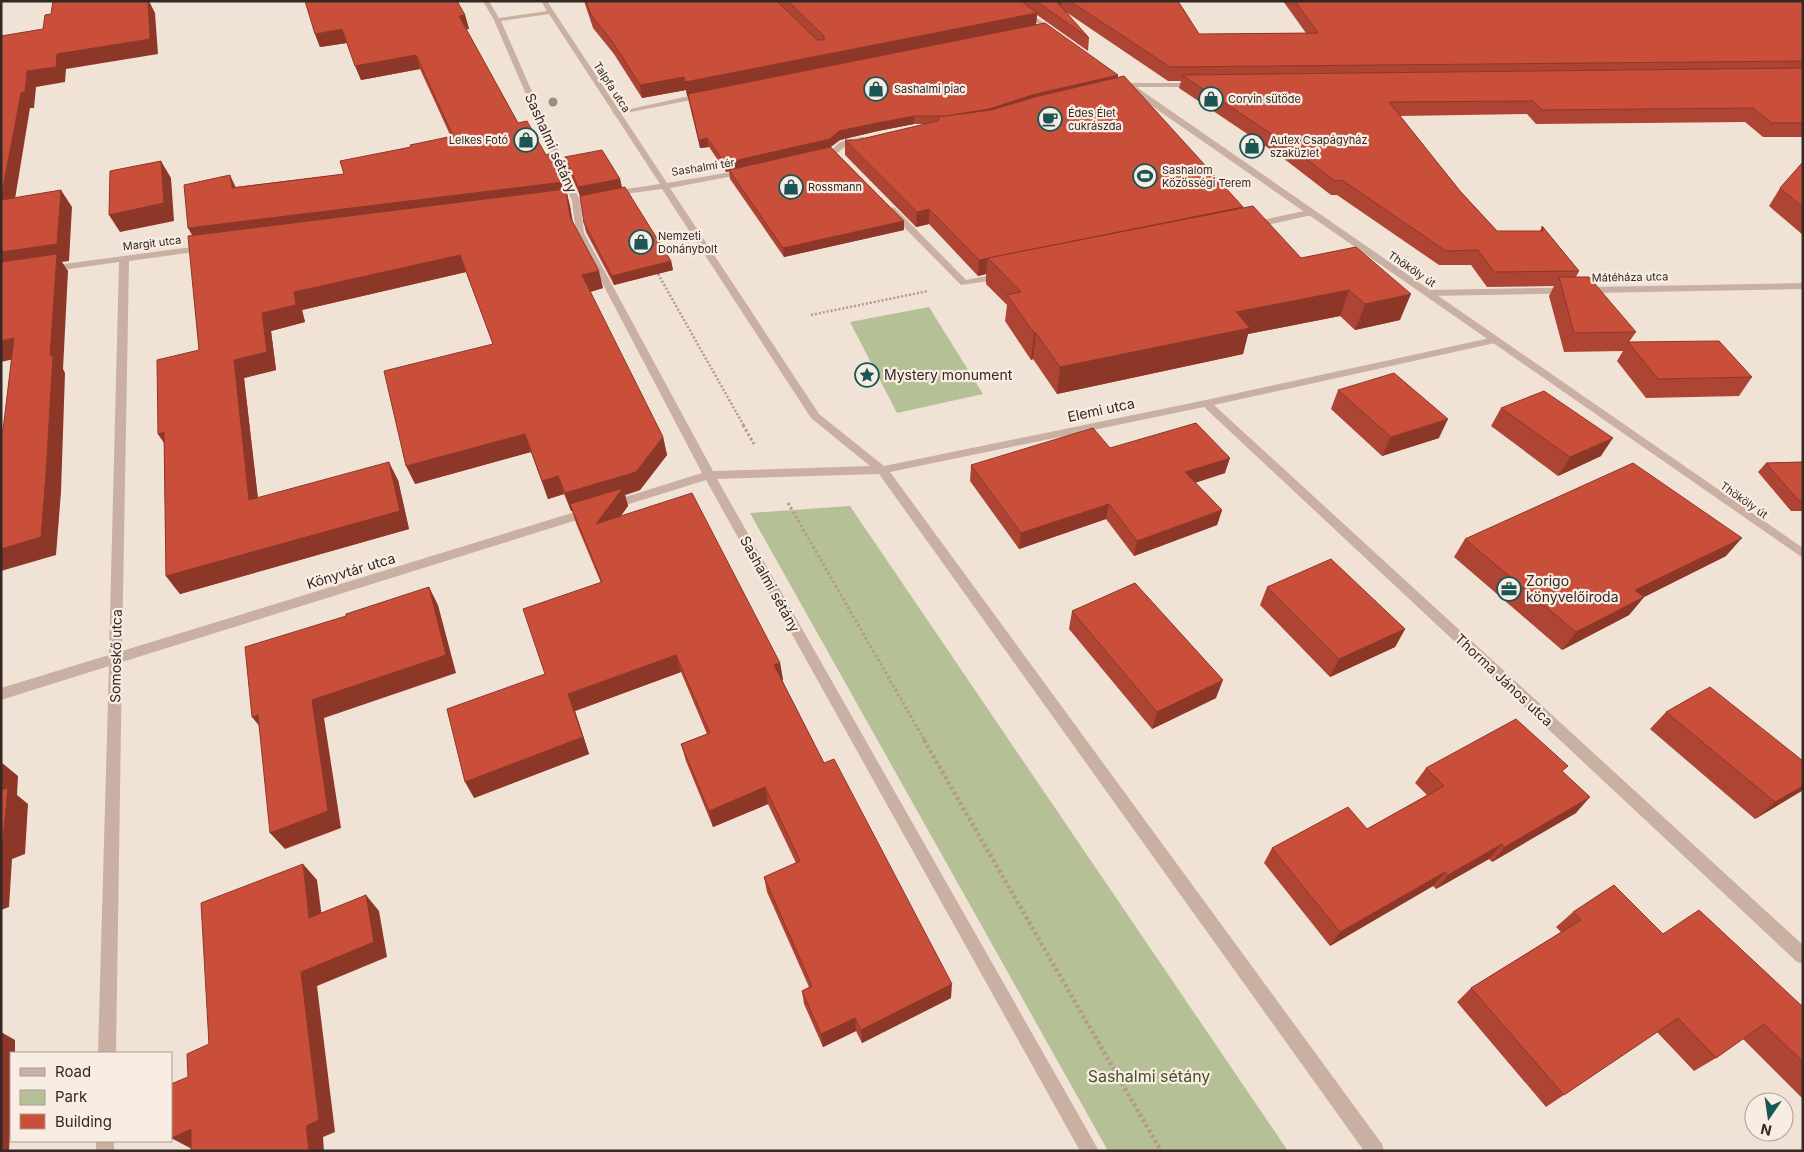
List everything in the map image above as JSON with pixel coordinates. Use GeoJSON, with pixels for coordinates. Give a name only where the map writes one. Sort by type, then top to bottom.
{"type":"FeatureCollection","features":[{"type":"Feature","properties":{"kind":"street","name":"Sashalmi sétány"},"geometry":{"type":"LineString","coordinates":[[486,1],[497,20],[576,201],[580,233],[709,475],[1090,1151]]}},
{"type":"Feature","properties":{"kind":"street","name":"Talpfa utca"},"geometry":{"type":"LineString","coordinates":[[544,1],[663,185]]}},
{"type":"Feature","properties":{"kind":"street"},"geometry":{"type":"LineString","coordinates":[[1008,1],[1043,28],[1061,38]]}},
{"type":"Feature","properties":{"kind":"street"},"geometry":{"type":"LineString","coordinates":[[497,20],[550,12]]}},
{"type":"Feature","properties":{"kind":"street"},"geometry":{"type":"LineString","coordinates":[[1111,90],[1124,83],[1206,84]]}},
{"type":"Feature","properties":{"kind":"street","name":"Thököly út"},"geometry":{"type":"LineString","coordinates":[[1124,83],[1803,554]]}},
{"type":"Feature","properties":{"kind":"street"},"geometry":{"type":"LineString","coordinates":[[616,113],[714,93]]}},
{"type":"Feature","properties":{"kind":"street"},"geometry":{"type":"LineString","coordinates":[[849,151],[833,154],[843,144],[869,137]]}},
{"type":"Feature","properties":{"kind":"street","name":"Sashalmi tér"},"geometry":{"type":"LineString","coordinates":[[663,185],[716,178],[752,170]]}},
{"type":"Feature","properties":{"kind":"street"},"geometry":{"type":"LineString","coordinates":[[605,196],[663,185],[815,416],[882,470],[1375,1151]]}},
{"type":"Feature","properties":{"kind":"street"},"geometry":{"type":"LineString","coordinates":[[882,200],[964,284],[1010,274]]}},
{"type":"Feature","properties":{"kind":"street"},"geometry":{"type":"LineString","coordinates":[[1244,227],[1309,213]]}},
{"type":"Feature","properties":{"kind":"street","name":"Margit utca"},"geometry":{"type":"LineString","coordinates":[[39,270],[212,247]]}},
{"type":"Feature","properties":{"kind":"street","name":"Somoskő utca"},"geometry":{"type":"LineString","coordinates":[[107,1052],[124,258]]}},
{"type":"Feature","properties":{"kind":"street","name":"Mátéháza utca"},"geometry":{"type":"LineString","coordinates":[[1428,293],[1803,286]]}},
{"type":"Feature","properties":{"kind":"street","name":"Elemi utca"},"geometry":{"type":"LineString","coordinates":[[709,475],[882,470],[1206,403],[1495,340]]}},
{"type":"Feature","properties":{"kind":"street","name":"Thorma János utca"},"geometry":{"type":"LineString","coordinates":[[1206,403],[1803,956]]}},
{"type":"Feature","properties":{"kind":"street","name":"Könyvtár utca"},"geometry":{"type":"LineString","coordinates":[[1,694],[709,475]]}},
{"type":"Feature","properties":{"kind":"path"},"geometry":{"type":"LineString","coordinates":[[658,274],[1160,1151]]}},
{"type":"Feature","properties":{"kind":"path"},"geometry":{"type":"LineString","coordinates":[[811,315],[964,284]]}},
{"type":"Feature","properties":{"kind":"green space"},"geometry":{"type":"Polygon","coordinates":[[[929,307],[983,394],[897,413],[850,322],[929,307]]]}},
{"type":"Feature","properties":{"kind":"green space","name":"Sashalmi sétány"},"geometry":{"type":"Polygon","coordinates":[[[850,506],[1288,1151],[1108,1151],[750,513],[850,506]]]}},
{"type":"Feature","properties":{"kind":"building"},"geometry":{"type":"Polygon","coordinates":[[[53,1],[148,1],[150,39],[57,54],[56,67],[27,71],[25,92],[21,93],[1,197],[1,36],[43,29],[45,15],[51,14],[53,1]]]}},
{"type":"Feature","properties":{"kind":"building"},"geometry":{"type":"Polygon","coordinates":[[[305,1],[457,1],[465,15],[459,16],[518,123],[527,121],[546,155],[552,153],[564,182],[188,228],[184,185],[230,175],[232,188],[344,174],[340,161],[411,147],[410,145],[453,136],[416,55],[355,66],[342,29],[315,34],[305,1]]]}},
{"type":"Feature","properties":{"kind":"building"},"geometry":{"type":"Polygon","coordinates":[[[586,1],[777,1],[817,40],[824,40],[824,36],[788,1],[1021,1],[1037,13],[685,82],[684,77],[640,85],[612,41],[591,15],[586,1]]]}},
{"type":"Feature","properties":{"kind":"building"},"geometry":{"type":"Polygon","coordinates":[[[1036,1],[1057,1],[1089,38],[1036,1]]]}},
{"type":"Feature","properties":{"kind":"building"},"geometry":{"type":"Polygon","coordinates":[[[1070,1],[1178,1],[1199,34],[1318,33],[1295,1],[1803,1],[1803,61],[1170,67],[1070,1]]]}},
{"type":"Feature","properties":{"kind":"building"},"geometry":{"type":"Polygon","coordinates":[[[1045,23],[1118,75],[1032,95],[989,109],[946,116],[914,116],[839,131],[830,139],[725,163],[707,138],[699,140],[688,94],[1045,23]]]}},
{"type":"Feature","properties":{"kind":"building"},"geometry":{"type":"Polygon","coordinates":[[[1803,68],[1803,123],[1772,123],[1753,108],[1542,110],[1533,101],[1389,102],[1460,191],[1497,231],[1543,231],[1542,226],[1579,271],[1494,272],[1478,250],[1446,251],[1342,180],[1335,181],[1287,144],[1182,75],[1803,68]]]}},
{"type":"Feature","properties":{"kind":"building"},"geometry":{"type":"Polygon","coordinates":[[[1124,76],[1243,207],[979,260],[929,209],[917,212],[845,140],[857,140],[938,121],[939,117],[991,110],[1039,96],[1124,76]]]}},
{"type":"Feature","properties":{"kind":"building"},"geometry":{"type":"Polygon","coordinates":[[[830,147],[904,221],[783,248],[729,170],[830,147]]]}},
{"type":"Feature","properties":{"kind":"building"},"geometry":{"type":"Polygon","coordinates":[[[602,150],[620,179],[578,187],[565,157],[602,150]]]}},
{"type":"Feature","properties":{"kind":"building"},"geometry":{"type":"Polygon","coordinates":[[[161,161],[164,203],[109,215],[110,171],[161,161]]]}},
{"type":"Feature","properties":{"kind":"building"},"geometry":{"type":"Polygon","coordinates":[[[1803,163],[1803,207],[1780,188],[1803,163]]]}},
{"type":"Feature","properties":{"kind":"building"},"geometry":{"type":"Polygon","coordinates":[[[625,187],[671,261],[612,276],[584,223],[580,196],[625,187]]]}},
{"type":"Feature","properties":{"kind":"building"},"geometry":{"type":"Polygon","coordinates":[[[566,189],[570,217],[599,271],[582,275],[663,437],[636,472],[565,493],[558,476],[542,481],[525,434],[406,466],[384,371],[493,344],[460,255],[294,292],[296,305],[262,313],[267,352],[234,360],[249,500],[389,462],[400,511],[166,576],[164,432],[158,434],[157,360],[199,350],[188,236],[566,189]]]}},
{"type":"Feature","properties":{"kind":"building"},"geometry":{"type":"Polygon","coordinates":[[[61,190],[57,244],[1,252],[1,200],[61,190]]]}},
{"type":"Feature","properties":{"kind":"building"},"geometry":{"type":"Polygon","coordinates":[[[1253,206],[1301,258],[1356,247],[1411,294],[1365,304],[1349,290],[1236,312],[1250,328],[1060,367],[1007,295],[1021,292],[988,258],[1253,206]]]}},
{"type":"Feature","properties":{"kind":"building"},"geometry":{"type":"Polygon","coordinates":[[[57,254],[50,356],[53,355],[41,537],[1,549],[1,430],[3,430],[14,338],[1,341],[1,262],[57,254]]]}},
{"type":"Feature","properties":{"kind":"building"},"geometry":{"type":"Polygon","coordinates":[[[1559,277],[1589,277],[1636,332],[1574,333],[1559,277]]]}},
{"type":"Feature","properties":{"kind":"building"},"geometry":{"type":"Polygon","coordinates":[[[1719,341],[1752,377],[1658,379],[1628,342],[1719,341]]]}},
{"type":"Feature","properties":{"kind":"building"},"geometry":{"type":"Polygon","coordinates":[[[1394,373],[1448,419],[1391,437],[1338,390],[1394,373]]]}},
{"type":"Feature","properties":{"kind":"building"},"geometry":{"type":"Polygon","coordinates":[[[1544,391],[1613,438],[1570,457],[1501,408],[1544,391]]]}},
{"type":"Feature","properties":{"kind":"building"},"geometry":{"type":"Polygon","coordinates":[[[1196,423],[1230,458],[1185,472],[1222,510],[1137,541],[1109,504],[1021,533],[971,465],[1093,428],[1110,448],[1196,423]]]}},
{"type":"Feature","properties":{"kind":"building"},"geometry":{"type":"Polygon","coordinates":[[[1803,462],[1803,501],[1799,501],[1766,463],[1803,462]]]}},
{"type":"Feature","properties":{"kind":"building"},"geometry":{"type":"Polygon","coordinates":[[[1633,463],[1742,538],[1635,590],[1644,597],[1576,632],[1465,539],[1633,463]]]}},
{"type":"Feature","properties":{"kind":"building"},"geometry":{"type":"Polygon","coordinates":[[[623,488],[596,524],[692,493],[780,663],[774,665],[824,763],[834,759],[952,984],[861,1030],[855,1018],[821,1034],[802,991],[812,986],[764,877],[800,861],[765,787],[709,811],[681,744],[710,733],[676,655],[568,694],[583,737],[465,782],[447,709],[545,674],[523,609],[602,582],[570,504],[623,488]]]}},
{"type":"Feature","properties":{"kind":"building"},"geometry":{"type":"Polygon","coordinates":[[[1331,559],[1405,629],[1339,659],[1267,587],[1331,559]]]}},
{"type":"Feature","properties":{"kind":"building"},"geometry":{"type":"Polygon","coordinates":[[[1135,583],[1223,680],[1157,712],[1072,611],[1135,583]]]}},
{"type":"Feature","properties":{"kind":"building"},"geometry":{"type":"Polygon","coordinates":[[[429,587],[446,655],[312,700],[328,811],[270,833],[258,715],[252,717],[245,647],[346,616],[346,614],[429,587]]]}},
{"type":"Feature","properties":{"kind":"building"},"geometry":{"type":"Polygon","coordinates":[[[1710,687],[1803,761],[1803,786],[1775,802],[1666,712],[1710,687]]]}},
{"type":"Feature","properties":{"kind":"building"},"geometry":{"type":"Polygon","coordinates":[[[1516,719],[1568,766],[1562,771],[1590,797],[1505,847],[1502,844],[1448,875],[1445,872],[1340,932],[1272,848],[1348,807],[1367,829],[1444,786],[1426,768],[1516,719]]]}},
{"type":"Feature","properties":{"kind":"building"},"geometry":{"type":"Polygon","coordinates":[[[8,788],[3,838],[1,839],[1,790],[8,788]]]}},
{"type":"Feature","properties":{"kind":"building"},"geometry":{"type":"Polygon","coordinates":[[[303,864],[309,918],[366,895],[374,942],[301,972],[319,1120],[306,1126],[309,1151],[191,1151],[191,1129],[172,1138],[172,1084],[188,1077],[187,1054],[209,1044],[201,903],[303,864]]]}},
{"type":"Feature","properties":{"kind":"building"},"geometry":{"type":"Polygon","coordinates":[[[1614,885],[1663,934],[1699,910],[1803,1007],[1803,1062],[1764,1024],[1716,1058],[1678,1018],[1564,1095],[1471,988],[1581,920],[1573,912],[1614,885]]]}},
{"type":"Feature","properties":{"kind":"place","name":"Sashalmi piac"},"geometry":{"type":"Point","coordinates":[876,89]}},
{"type":"Feature","properties":{"kind":"place","name":"Corvin sütöde"},"geometry":{"type":"Point","coordinates":[1211,99]}},
{"type":"Feature","properties":{"kind":"place","name":"Édes Élet cukrászda"},"geometry":{"type":"Point","coordinates":[1050,119]}},
{"type":"Feature","properties":{"kind":"place","name":"Lelkes Fotó"},"geometry":{"type":"Point","coordinates":[526,140]}},
{"type":"Feature","properties":{"kind":"place","name":"Autex Csapágyház szaküzlet"},"geometry":{"type":"Point","coordinates":[1252,146]}},
{"type":"Feature","properties":{"kind":"place","name":"Sashalom Közösségi Terem"},"geometry":{"type":"Point","coordinates":[1145,176]}},
{"type":"Feature","properties":{"kind":"place","name":"Rossmann"},"geometry":{"type":"Point","coordinates":[791,187]}},
{"type":"Feature","properties":{"kind":"place","name":"Nemzeti Dohánybolt"},"geometry":{"type":"Point","coordinates":[641,242]}},
{"type":"Feature","properties":{"kind":"place","name":"Mystery monument"},"geometry":{"type":"Point","coordinates":[867,375]}},
{"type":"Feature","properties":{"kind":"place","name":"Zorigo könyvelőiroda"},"geometry":{"type":"Point","coordinates":[1509,589]}}]}
